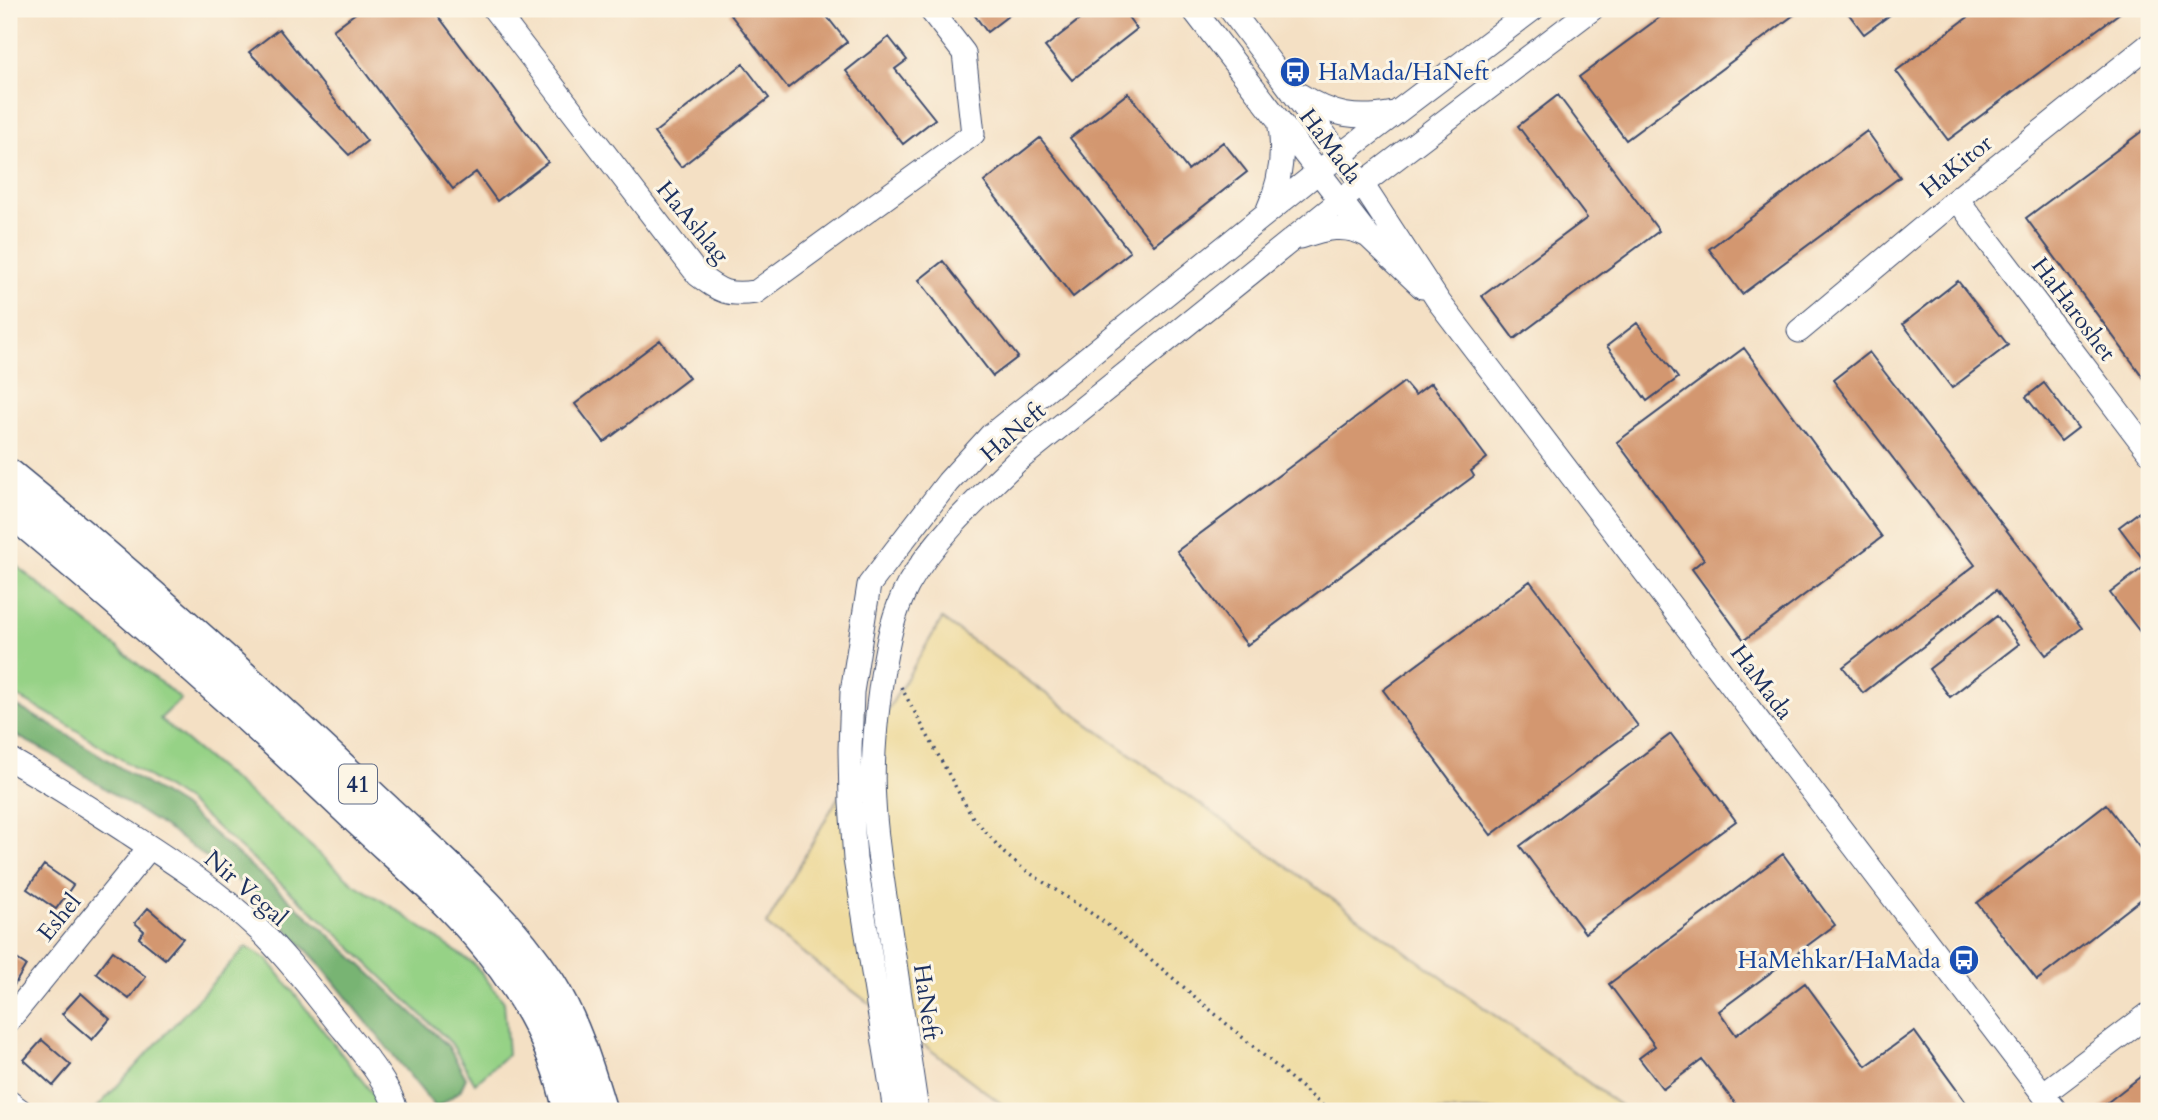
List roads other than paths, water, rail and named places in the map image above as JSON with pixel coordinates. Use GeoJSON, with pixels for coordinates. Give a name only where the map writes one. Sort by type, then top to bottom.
{"type":"FeatureCollection","features":[{"type":"Feature","properties":{"kind":"highway","name":"41"},"geometry":{"type":"LineString","coordinates":[[9,476],[202,639],[482,901],[527,953],[550,986],[570,1026],[600,1111]]}},
{"type":"Feature","properties":{"kind":"highway","name":"41"},"geometry":{"type":"LineString","coordinates":[[9,508],[96,580],[272,737],[468,923],[505,968],[537,1017],[552,1049],[570,1111]]}},
{"type":"Feature","properties":{"kind":"street","name":"HaAshlag"},"geometry":{"type":"LineString","coordinates":[[494,9],[698,275],[718,290],[738,294],[756,292],[973,134],[964,53],[930,9]]}},
{"type":"Feature","properties":{"kind":"street","name":"HaMada"},"geometry":{"type":"LineString","coordinates":[[1193,9],[1368,236],[1439,302]]}},
{"type":"Feature","properties":{"kind":"street","name":"HaMada"},"geometry":{"type":"LineString","coordinates":[[1230,9],[1362,184],[1439,302],[2050,1102]]}},
{"type":"Feature","properties":{"kind":"street","name":"HaNeft"},"geometry":{"type":"LineString","coordinates":[[895,1111],[855,859],[850,803],[852,692],[869,585],[948,482],[991,435],[1318,172],[1533,9]]}},
{"type":"Feature","properties":{"kind":"street","name":"HaNeft"},"geometry":{"type":"LineString","coordinates":[[917,1111],[873,800],[878,700],[893,620],[908,584],[930,553],[973,504],[1016,461],[1340,201],[1592,9]]}},
{"type":"Feature","properties":{"kind":"street","name":"HaKitor"},"geometry":{"type":"LineString","coordinates":[[1799,331],[1957,199],[2149,45]]}},
{"type":"Feature","properties":{"kind":"street"},"geometry":{"type":"LineString","coordinates":[[1292,90],[1316,104],[1347,116],[1397,113]]}},
{"type":"Feature","properties":{"kind":"street"},"geometry":{"type":"LineString","coordinates":[[1267,213],[1282,166],[1279,120]]}},
{"type":"Feature","properties":{"kind":"street","name":"HaHaroshet"},"geometry":{"type":"LineString","coordinates":[[1957,199],[2149,452]]}},
{"type":"Feature","properties":{"kind":"street"},"geometry":{"type":"LineString","coordinates":[[1291,240],[1334,228],[1358,231],[1368,236]]}},
{"type":"Feature","properties":{"kind":"street","name":"Nir Vegal"},"geometry":{"type":"LineString","coordinates":[[9,759],[76,799],[211,888],[260,931],[350,1037],[386,1086],[396,1111]]}},
{"type":"Feature","properties":{"kind":"street","name":"Eshel"},"geometry":{"type":"LineString","coordinates":[[9,1020],[150,847]]}},
{"type":"Feature","properties":{"kind":"street"},"geometry":{"type":"LineString","coordinates":[[2050,1102],[2149,1014]]}},
{"type":"Feature","properties":{"kind":"street"},"geometry":{"type":"LineString","coordinates":[[9,1102],[21,1111]]}},
{"type":"Feature","properties":{"kind":"place","name":"HaMada/HaNeft"},"geometry":{"type":"Point","coordinates":[1295,72]}},
{"type":"Feature","properties":{"kind":"place","name":"HaMehkar/HaMada"},"geometry":{"type":"Point","coordinates":[1964,960]}}]}
